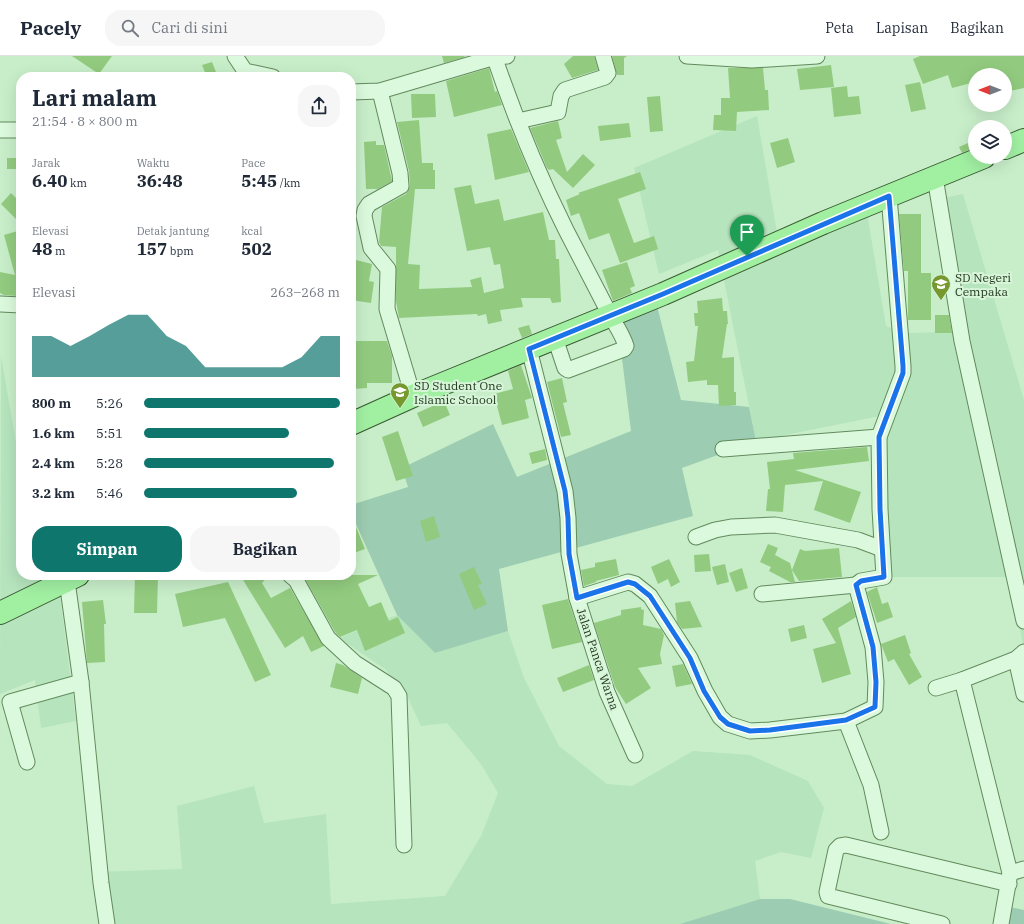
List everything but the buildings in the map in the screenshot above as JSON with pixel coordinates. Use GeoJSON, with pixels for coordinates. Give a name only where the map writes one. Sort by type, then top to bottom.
{"type":"FeatureCollection","features":[{"type":"Feature","properties":{"kind":"main road"},"geometry":{"type":"LineString","coordinates":[[1012,145],[1024,140]]}},
{"type":"Feature","properties":{"kind":"main road"},"geometry":{"type":"LineString","coordinates":[[356,422],[413,396],[610,314],[663,294],[889,196],[968,164]]}},
{"type":"Feature","properties":{"kind":"main road"},"geometry":{"type":"LineString","coordinates":[[0,613],[69,580]]}},
{"type":"Feature","properties":{"kind":"street"},"geometry":{"type":"LineString","coordinates":[[235,56],[252,72]]}},
{"type":"Feature","properties":{"kind":"street"},"geometry":{"type":"LineString","coordinates":[[356,92],[380,91],[498,56],[518,121],[566,230],[621,332],[626,346],[624,349],[568,370],[565,368],[555,338]]}},
{"type":"Feature","properties":{"kind":"street"},"geometry":{"type":"LineString","coordinates":[[518,121],[558,112],[561,96],[565,90],[605,77],[608,73],[603,56]]}},
{"type":"Feature","properties":{"kind":"street"},"geometry":{"type":"LineString","coordinates":[[687,56],[752,60],[817,56]]}},
{"type":"Feature","properties":{"kind":"street"},"geometry":{"type":"LineString","coordinates":[[380,91],[398,165],[401,186],[369,204],[365,210],[364,216],[372,248],[388,268],[387,309],[413,396]]}},
{"type":"Feature","properties":{"kind":"street"},"geometry":{"type":"LineString","coordinates":[[0,130],[16,130]]}},
{"type":"Feature","properties":{"kind":"street"},"geometry":{"type":"LineString","coordinates":[[935,177],[962,342],[1024,620]]}},
{"type":"Feature","properties":{"kind":"street"},"geometry":{"type":"LineString","coordinates":[[762,594],[856,585],[861,581],[884,577],[879,437],[903,373],[904,358],[889,196]]}},
{"type":"Feature","properties":{"kind":"street"},"geometry":{"type":"LineString","coordinates":[[0,304],[16,305]]}},
{"type":"Feature","properties":{"kind":"street","name":"Jalan Panca Warna"},"geometry":{"type":"LineString","coordinates":[[529,349],[565,491],[568,518],[569,554],[577,598],[607,692],[635,754]]}},
{"type":"Feature","properties":{"kind":"street"},"geometry":{"type":"LineString","coordinates":[[723,449],[879,437]]}},
{"type":"Feature","properties":{"kind":"street"},"geometry":{"type":"LineString","coordinates":[[696,537],[715,530],[731,527],[775,525],[858,540],[882,549]]}},
{"type":"Feature","properties":{"kind":"street"},"geometry":{"type":"LineString","coordinates":[[73,580],[81,682],[101,883],[107,924]]}},
{"type":"Feature","properties":{"kind":"street"},"geometry":{"type":"LineString","coordinates":[[296,580],[323,632],[328,638],[355,663],[394,688],[399,696],[404,845]]}},
{"type":"Feature","properties":{"kind":"street"},"geometry":{"type":"LineString","coordinates":[[577,598],[628,582],[635,584],[650,596],[690,658],[704,691],[720,717],[728,724],[750,731],[846,720],[875,707],[876,694],[873,647],[856,585]]}},
{"type":"Feature","properties":{"kind":"street"},"geometry":{"type":"LineString","coordinates":[[936,688],[962,680],[1020,655],[1024,694]]}},
{"type":"Feature","properties":{"kind":"street"},"geometry":{"type":"LineString","coordinates":[[962,680],[1014,875],[1001,924]]}},
{"type":"Feature","properties":{"kind":"street"},"geometry":{"type":"LineString","coordinates":[[27,762],[10,702],[81,682]]}},
{"type":"Feature","properties":{"kind":"street"},"geometry":{"type":"LineString","coordinates":[[846,720],[870,785],[881,832]]}},
{"type":"Feature","properties":{"kind":"street"},"geometry":{"type":"LineString","coordinates":[[942,924],[828,896],[827,892],[836,850],[840,846],[846,845],[1014,875]]}},
{"type":"Feature","properties":{"kind":"green space"},"geometry":{"type":"Polygon","coordinates":[[[757,116],[779,244],[866,207],[886,326],[903,333],[956,332],[934,200],[963,194],[1024,400],[1024,651],[1011,577],[887,577],[876,494],[890,414],[756,441],[718,250],[659,274],[634,168],[757,116]]]}},
{"type":"Feature","properties":{"kind":"green space"},"geometry":{"type":"Polygon","coordinates":[[[656,302],[681,400],[749,407],[756,441],[682,468],[693,516],[499,569],[508,631],[435,653],[397,615],[356,524],[356,503],[408,487],[402,468],[493,424],[517,477],[631,431],[617,318],[656,302]]]}},
{"type":"Feature","properties":{"kind":"green space"},"geometry":{"type":"Polygon","coordinates":[[[1,356],[16,442],[16,580],[40,580],[42,590],[58,580],[76,721],[41,728],[35,680],[0,694],[1,356]]]}},
{"type":"Feature","properties":{"kind":"green space"},"geometry":{"type":"Polygon","coordinates":[[[397,615],[435,653],[508,631],[524,678],[559,746],[607,784],[632,786],[693,751],[750,755],[808,781],[824,808],[811,858],[781,852],[755,861],[760,899],[680,924],[103,924],[96,872],[182,869],[177,806],[254,786],[264,823],[326,814],[331,904],[445,896],[481,836],[498,793],[481,764],[447,723],[421,726],[408,698],[385,669],[339,638],[397,615]]]}},
{"type":"Feature","properties":{"kind":"green space"},"geometry":{"type":"Polygon","coordinates":[[[760,899],[790,899],[891,924],[680,924],[760,899]]]}},
{"type":"Feature","properties":{"kind":"green space"},"geometry":{"type":"Polygon","coordinates":[[[1005,906],[1024,910],[1024,924],[1000,924],[1005,906]]]}},
{"type":"Feature","properties":{"kind":"place","name":"SD Negeri Cempaka"},"geometry":{"type":"Point","coordinates":[941,301]}},
{"type":"Feature","properties":{"kind":"place","name":"SD Student One Islamic School"},"geometry":{"type":"Point","coordinates":[400,409]}},
{"type":"Feature","properties":{"kind":"route"},"geometry":{"type":"LineString","coordinates":[[889,196],[904,358],[903,373],[879,437],[880,509],[884,577],[861,581],[856,585],[873,647],[876,682],[875,707],[846,720],[770,730],[750,731],[728,724],[720,717],[704,691],[690,658],[650,596],[635,584],[628,582],[577,598],[574,574],[569,554],[569,532],[565,491],[529,349],[610,314],[663,294],[747,256],[889,196]]}}]}
